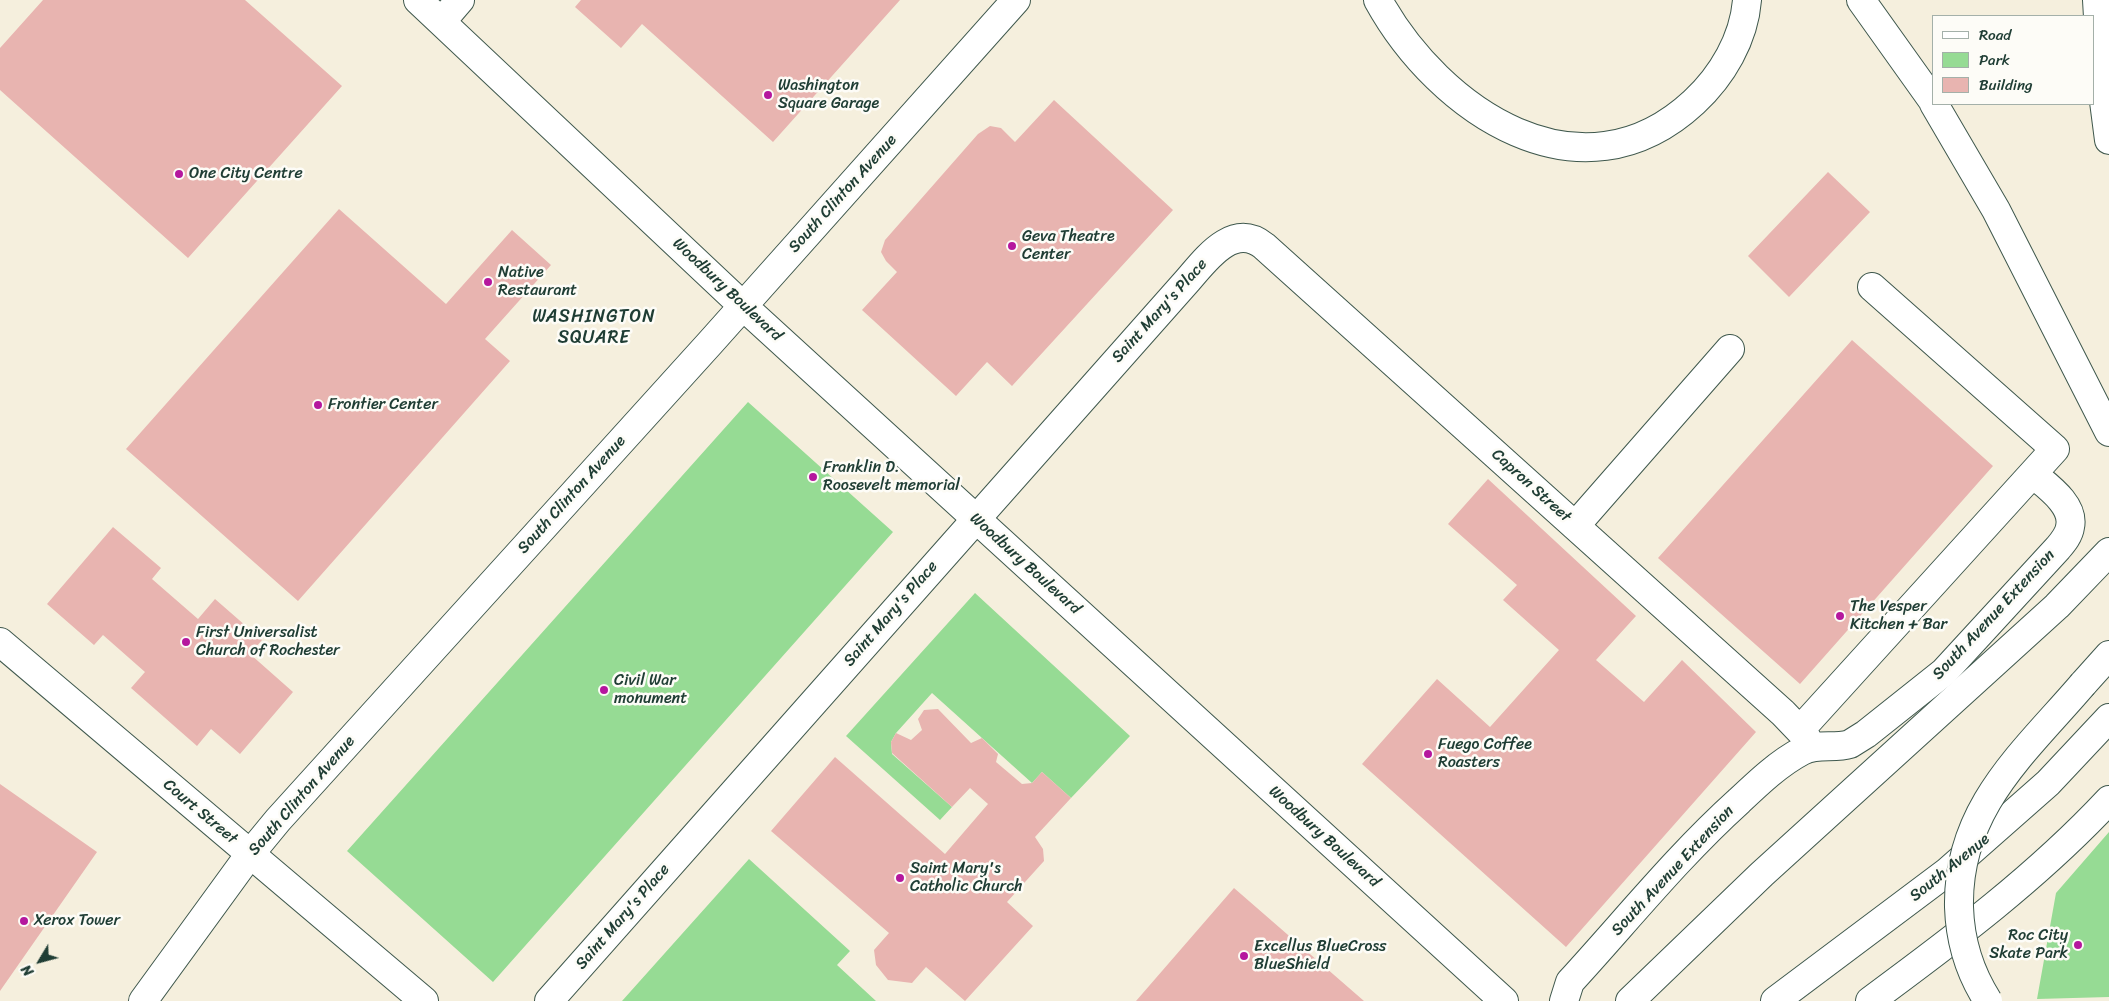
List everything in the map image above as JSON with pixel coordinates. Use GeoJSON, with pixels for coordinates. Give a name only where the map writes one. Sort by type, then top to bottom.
{"type":"FeatureCollection","features":[{"type":"Feature","properties":{"kind":"main road","name":"Woodbury Boulevard"},"geometry":{"type":"LineString","coordinates":[[418,0],[743,306],[1504,1001]]}},
{"type":"Feature","properties":{"kind":"main road"},"geometry":{"type":"LineString","coordinates":[[442,21],[460,0]]}},
{"type":"Feature","properties":{"kind":"main road","name":"South Clinton Avenue"},"geometry":{"type":"LineString","coordinates":[[143,1001],[250,854],[278,820],[743,306],[1016,0]]}},
{"type":"Feature","properties":{"kind":"main road"},"geometry":{"type":"LineString","coordinates":[[1378,0],[1400,35],[1428,69],[1445,86],[1476,110],[1509,130],[1525,137],[1561,146],[1579,148],[1596,147],[1632,140],[1649,133],[1677,117],[1702,95],[1726,60],[1739,35],[1747,0]]}},
{"type":"Feature","properties":{"kind":"main road"},"geometry":{"type":"LineString","coordinates":[[1861,0],[1932,100]]}},
{"type":"Feature","properties":{"kind":"main road"},"geometry":{"type":"LineString","coordinates":[[2097,0],[2102,86],[2109,140]]}},
{"type":"Feature","properties":{"kind":"main road"},"geometry":{"type":"LineString","coordinates":[[1935,105],[1996,210],[2109,432]]}},
{"type":"Feature","properties":{"kind":"main road","name":"Saint Mary's Place"},"geometry":{"type":"LineString","coordinates":[[549,1001],[1208,257],[1225,243],[1242,238]]}},
{"type":"Feature","properties":{"kind":"main road","name":"Capron Street"},"geometry":{"type":"LineString","coordinates":[[1242,238],[1252,240],[1264,246],[1575,526],[1806,739]]}},
{"type":"Feature","properties":{"kind":"main road"},"geometry":{"type":"LineString","coordinates":[[1872,287],[2055,448],[2033,474]]}},
{"type":"Feature","properties":{"kind":"main road"},"geometry":{"type":"LineString","coordinates":[[1575,526],[1730,349]]}},
{"type":"Feature","properties":{"kind":"main road","name":"South Avenue Extension"},"geometry":{"type":"LineString","coordinates":[[1564,1001],[1570,982],[1708,830],[1748,792],[1784,762],[1806,739],[2033,474],[2056,495],[2068,512],[2070,527],[2058,548],[1944,672],[1927,687],[1850,744],[1842,746],[1806,739]]}},
{"type":"Feature","properties":{"kind":"main road"},"geometry":{"type":"LineString","coordinates":[[1630,1001],[1750,885],[2056,606],[2109,552]]}},
{"type":"Feature","properties":{"kind":"main road","name":"Court Street"},"geometry":{"type":"LineString","coordinates":[[0,642],[424,1001]]}},
{"type":"Feature","properties":{"kind":"main road"},"geometry":{"type":"LineString","coordinates":[[1988,1001],[1970,966],[1960,919],[1960,883],[1970,837],[1982,809],[1998,784],[2109,655]]}},
{"type":"Feature","properties":{"kind":"main road","name":"South Avenue"},"geometry":{"type":"LineString","coordinates":[[1775,1001],[1897,912],[1999,828],[2048,783],[2109,718]]}},
{"type":"Feature","properties":{"kind":"main road"},"geometry":{"type":"LineString","coordinates":[[1870,1001],[1972,925],[2023,883],[2072,838],[2109,800]]}},
{"type":"Feature","properties":{"kind":"green space"},"geometry":{"type":"Polygon","coordinates":[[[748,402],[893,532],[493,982],[347,851],[748,402]]]}},
{"type":"Feature","properties":{"kind":"green space"},"geometry":{"type":"Polygon","coordinates":[[[975,593],[1130,736],[1071,798],[1042,772],[1032,783],[932,693],[896,733],[891,742],[892,754],[952,807],[940,820],[846,736],[975,593]]]}},
{"type":"Feature","properties":{"kind":"green space","name":"Roc City Skate Park"},"geometry":{"type":"Polygon","coordinates":[[[2109,832],[2109,997],[2037,999],[2056,893],[2109,832]]]}},
{"type":"Feature","properties":{"kind":"green space"},"geometry":{"type":"Polygon","coordinates":[[[749,859],[850,951],[837,965],[876,1001],[622,1001],[749,859]]]}},
{"type":"Feature","properties":{"kind":"building","name":"One City Centre"},"geometry":{"type":"Polygon","coordinates":[[[43,0],[245,0],[342,86],[188,258],[0,90],[0,48],[43,0]]]}},
{"type":"Feature","properties":{"kind":"building","name":"Washington Square Garage"},"geometry":{"type":"Polygon","coordinates":[[[581,0],[900,0],[773,142],[642,24],[621,48],[575,7],[581,0]]]}},
{"type":"Feature","properties":{"kind":"building","name":"Geva Theatre Center"},"geometry":{"type":"Polygon","coordinates":[[[1054,100],[1173,210],[1012,386],[987,362],[956,396],[862,310],[897,272],[886,261],[881,252],[885,240],[978,134],[990,126],[1001,128],[1015,142],[1054,100]]]}},
{"type":"Feature","properties":{"kind":"building"},"geometry":{"type":"Polygon","coordinates":[[[1828,172],[1870,212],[1789,297],[1748,256],[1828,172]]]}},
{"type":"Feature","properties":{"kind":"building","name":"Frontier Center"},"geometry":{"type":"Polygon","coordinates":[[[339,209],[446,304],[512,230],[551,265],[485,339],[510,361],[298,601],[126,449],[339,209]]]}},
{"type":"Feature","properties":{"kind":"building"},"geometry":{"type":"Polygon","coordinates":[[[1852,340],[1993,466],[1800,684],[1658,558],[1852,340]]]}},
{"type":"Feature","properties":{"kind":"building"},"geometry":{"type":"Polygon","coordinates":[[[1488,479],[1636,616],[1596,660],[1644,702],[1682,660],[1756,732],[1566,947],[1362,764],[1437,679],[1490,727],[1559,650],[1503,600],[1517,585],[1448,524],[1488,479]]]}},
{"type":"Feature","properties":{"kind":"building","name":"First Universalist Church of Rochester"},"geometry":{"type":"Polygon","coordinates":[[[113,527],[161,568],[152,579],[198,619],[215,599],[262,640],[250,654],[293,692],[240,754],[211,729],[197,746],[131,688],[145,672],[103,635],[94,645],[47,604],[113,527]]]}},
{"type":"Feature","properties":{"kind":"building","name":"Saint Mary's Catholic Church"},"geometry":{"type":"Polygon","coordinates":[[[938,709],[971,743],[982,738],[998,754],[996,762],[1022,784],[1032,783],[1042,772],[1071,798],[1035,837],[1043,849],[1044,861],[1007,902],[1033,926],[965,1001],[926,967],[912,983],[888,980],[876,965],[874,950],[889,933],[771,831],[835,757],[945,854],[988,804],[970,788],[952,807],[892,753],[891,742],[896,733],[911,740],[922,730],[918,719],[924,710],[938,709]]]}},
{"type":"Feature","properties":{"kind":"building","name":"Xerox Tower"},"geometry":{"type":"Polygon","coordinates":[[[0,784],[97,852],[0,991],[0,784]]]}},
{"type":"Feature","properties":{"kind":"building","name":"Excellus BlueCross BlueShield"},"geometry":{"type":"Polygon","coordinates":[[[1234,888],[1364,1001],[1136,1001],[1234,888]]]}},
{"type":"Feature","properties":{"kind":"place","name":"Washington Square Garage"},"geometry":{"type":"Point","coordinates":[768,95]}},
{"type":"Feature","properties":{"kind":"place","name":"One City Centre"},"geometry":{"type":"Point","coordinates":[179,174]}},
{"type":"Feature","properties":{"kind":"place","name":"Geva Theatre Center"},"geometry":{"type":"Point","coordinates":[1012,246]}},
{"type":"Feature","properties":{"kind":"place","name":"Native Restaurant"},"geometry":{"type":"Point","coordinates":[488,282]}},
{"type":"Feature","properties":{"kind":"place","name":"Frontier Center"},"geometry":{"type":"Point","coordinates":[318,405]}},
{"type":"Feature","properties":{"kind":"place","name":"Franklin D. Roosevelt memorial"},"geometry":{"type":"Point","coordinates":[813,477]}},
{"type":"Feature","properties":{"kind":"place","name":"The Vesper Kitchen + Bar"},"geometry":{"type":"Point","coordinates":[1840,616]}},
{"type":"Feature","properties":{"kind":"place","name":"First Universalist Church of Rochester"},"geometry":{"type":"Point","coordinates":[186,642]}},
{"type":"Feature","properties":{"kind":"place","name":"Civil War monument"},"geometry":{"type":"Point","coordinates":[604,690]}},
{"type":"Feature","properties":{"kind":"place","name":"Fuego Coffee Roasters"},"geometry":{"type":"Point","coordinates":[1428,754]}},
{"type":"Feature","properties":{"kind":"place","name":"Saint Mary's Catholic Church"},"geometry":{"type":"Point","coordinates":[900,878]}},
{"type":"Feature","properties":{"kind":"place","name":"Xerox Tower"},"geometry":{"type":"Point","coordinates":[24,921]}},
{"type":"Feature","properties":{"kind":"place","name":"Roc City Skate Park"},"geometry":{"type":"Point","coordinates":[2078,945]}},
{"type":"Feature","properties":{"kind":"place","name":"Excellus BlueCross BlueShield"},"geometry":{"type":"Point","coordinates":[1244,956]}},
{"type":"Feature","properties":{"kind":"district","name":"WASHINGTON SQUARE"},"geometry":{"type":"Point","coordinates":[594,327]}}]}
